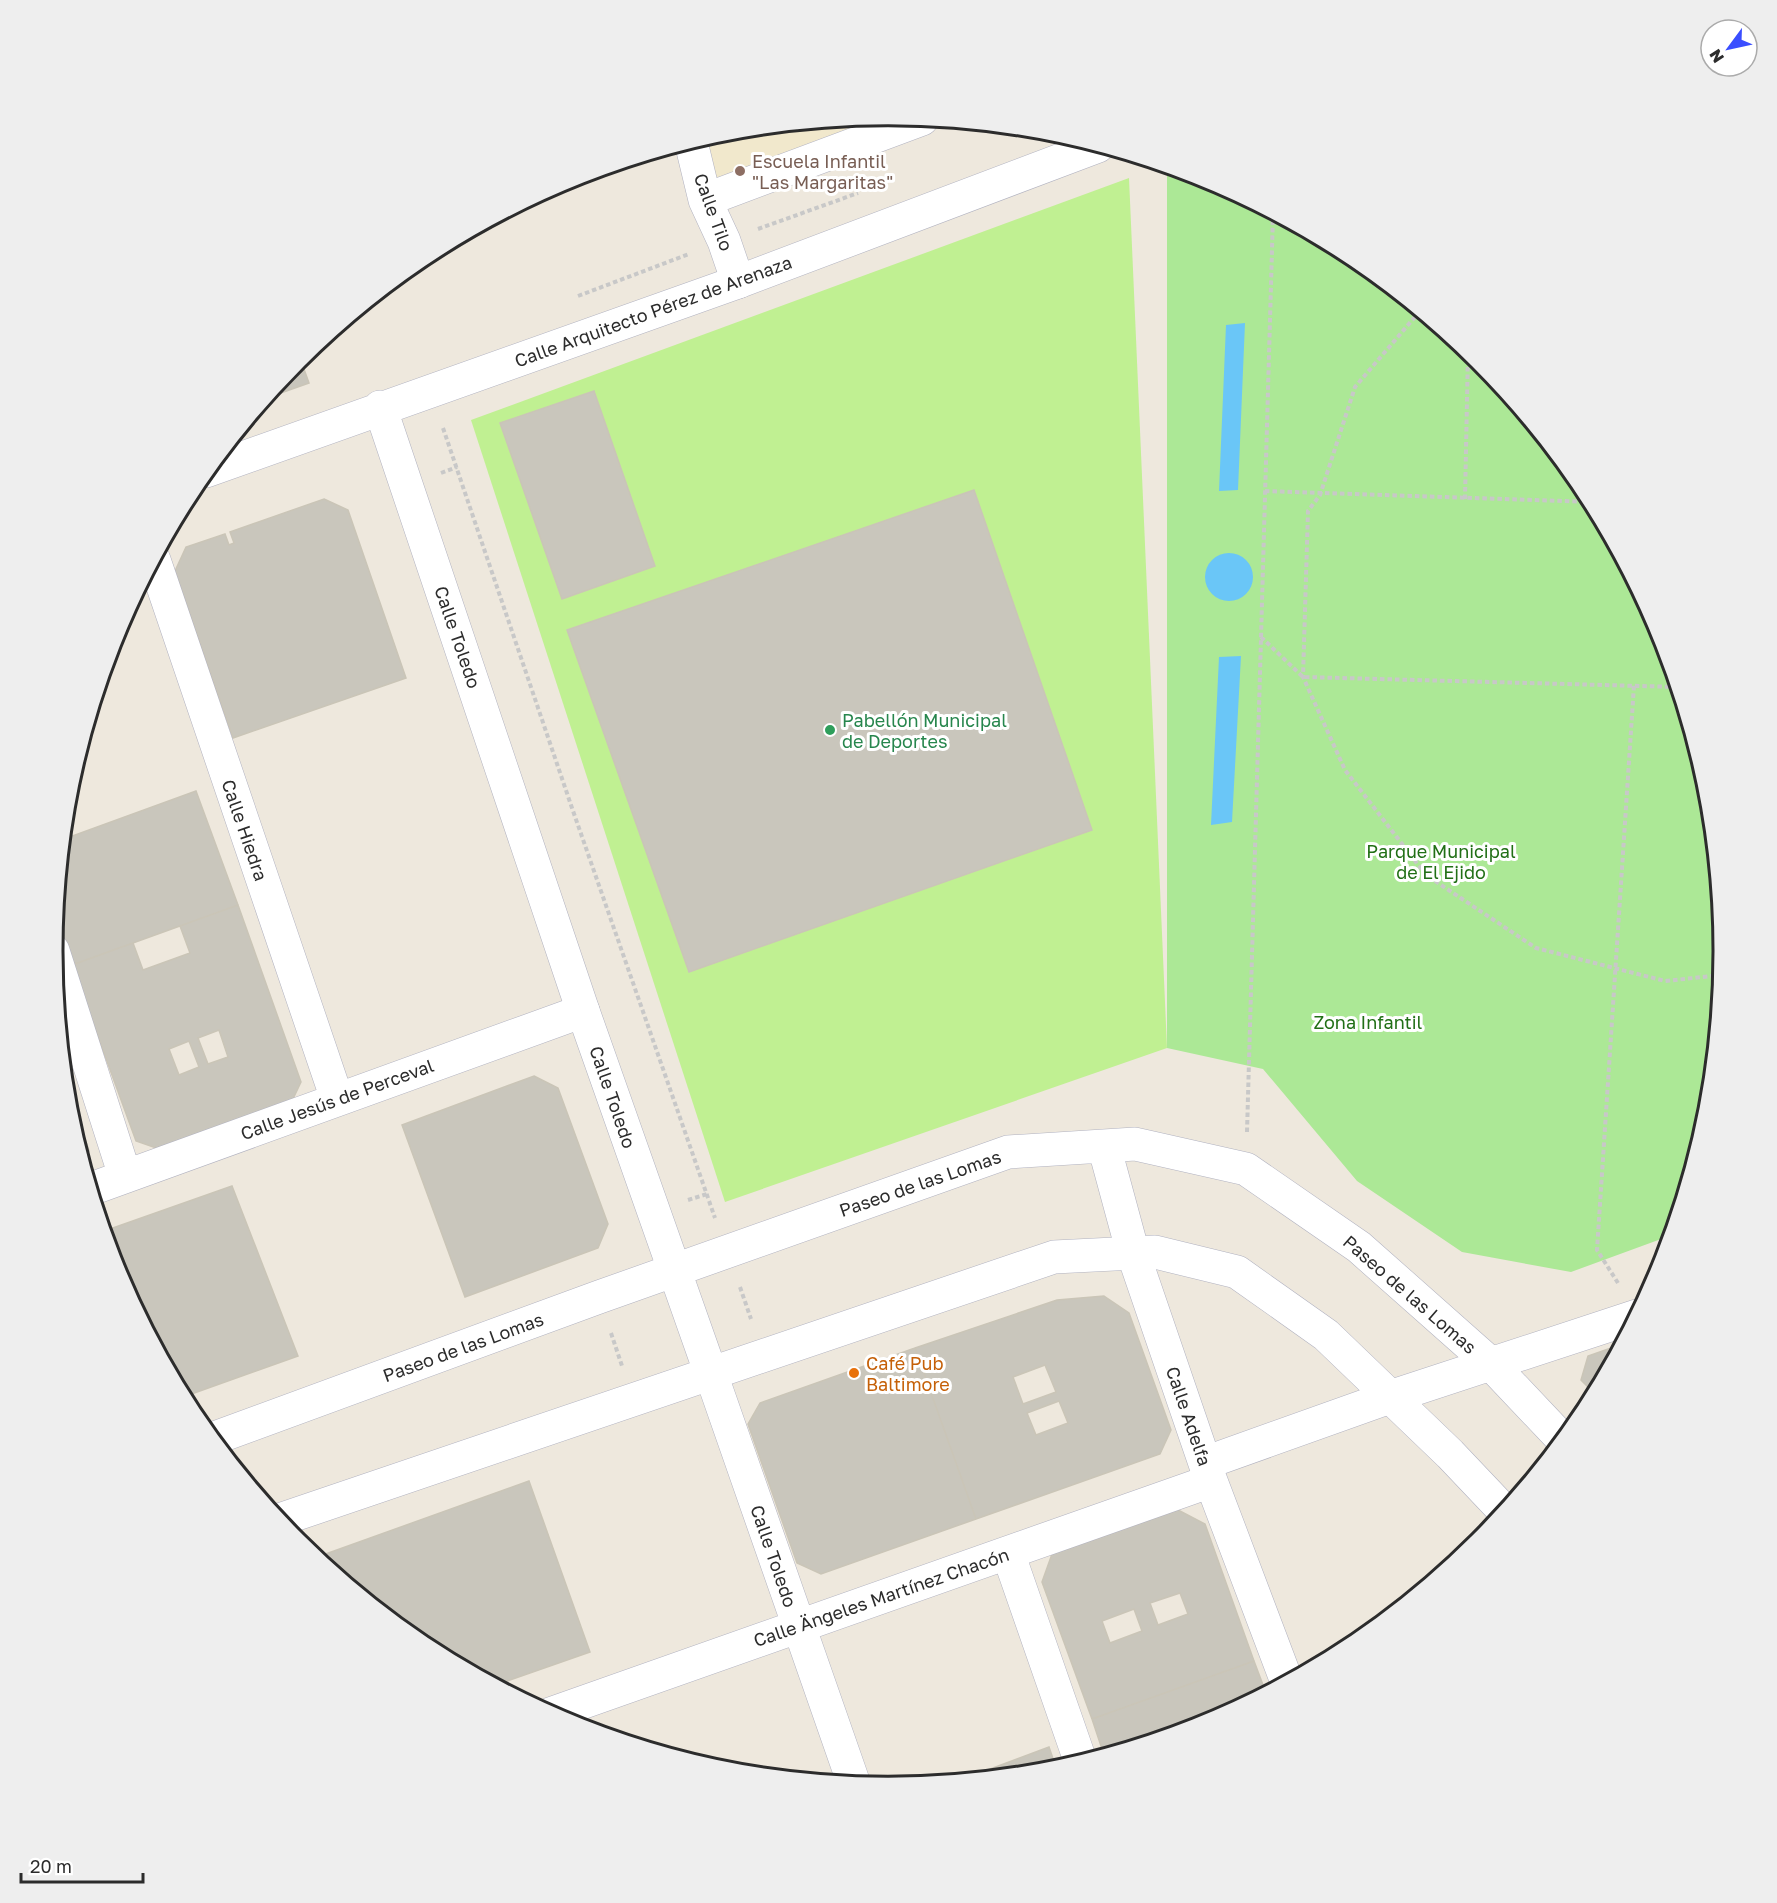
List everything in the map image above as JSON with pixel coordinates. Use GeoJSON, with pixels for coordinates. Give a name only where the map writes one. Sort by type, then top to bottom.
{"type":"FeatureCollection","features":[{"type":"Feature","properties":{"kind":"street"},"geometry":{"type":"LineString","coordinates":[[705,200],[902,127]]}},
{"type":"Feature","properties":{"kind":"street","name":"Calle Tilo"},"geometry":{"type":"LineString","coordinates":[[693,150],[705,200],[724,241],[738,282]]}},
{"type":"Feature","properties":{"kind":"street","name":"Calle Arquitecto Pérez de Arenaza"},"geometry":{"type":"LineString","coordinates":[[222,465],[738,282],[1086,150]]}},
{"type":"Feature","properties":{"kind":"street","name":"Calle Toledo"},"geometry":{"type":"LineString","coordinates":[[380,408],[583,1011],[851,1776]]}},
{"type":"Feature","properties":{"kind":"street","name":"Calle Hiedra"},"geometry":{"type":"LineString","coordinates":[[157,570],[337,1099]]}},
{"type":"Feature","properties":{"kind":"street"},"geometry":{"type":"LineString","coordinates":[[64,989],[125,1176]]}},
{"type":"Feature","properties":{"kind":"street","name":"Calle Jesús de Perceval"},"geometry":{"type":"LineString","coordinates":[[98,1186],[583,1011]]}},
{"type":"Feature","properties":{"kind":"street","name":"Paseo de las Lomas"},"geometry":{"type":"LineString","coordinates":[[221,1436],[727,1250],[1008,1152],[1135,1144],[1246,1169],[1359,1247],[1491,1364],[1557,1434]]}},
{"type":"Feature","properties":{"kind":"street","name":"Calle Adelfa"},"geometry":{"type":"LineString","coordinates":[[1104,1146],[1133,1253],[1208,1472],[1284,1675]]}},
{"type":"Feature","properties":{"kind":"street"},"geometry":{"type":"LineString","coordinates":[[288,1517],[1054,1257],[1155,1252],[1237,1272],[1326,1335],[1450,1454],[1499,1506]]}},
{"type":"Feature","properties":{"kind":"street","name":"Calle Ängeles Martínez Chacón"},"geometry":{"type":"LineString","coordinates":[[563,1709],[1008,1552],[1390,1397],[1628,1319]]}},
{"type":"Feature","properties":{"kind":"street"},"geometry":{"type":"LineString","coordinates":[[1008,1552],[1077,1755]]}},
{"type":"Feature","properties":{"kind":"path"},"geometry":{"type":"LineString","coordinates":[[571,298],[868,189]]}},
{"type":"Feature","properties":{"kind":"path"},"geometry":{"type":"LineString","coordinates":[[1246,1169],[1273,221]]}},
{"type":"Feature","properties":{"kind":"path"},"geometry":{"type":"LineString","coordinates":[[1303,677],[1308,511],[1320,495],[1355,387],[1415,317]]}},
{"type":"Feature","properties":{"kind":"path"},"geometry":{"type":"LineString","coordinates":[[1465,499],[1468,364]]}},
{"type":"Feature","properties":{"kind":"path"},"geometry":{"type":"LineString","coordinates":[[430,390],[572,808],[727,1250]]}},
{"type":"Feature","properties":{"kind":"path"},"geometry":{"type":"LineString","coordinates":[[1265,491],[1320,495],[1580,502]]}},
{"type":"Feature","properties":{"kind":"path"},"geometry":{"type":"LineString","coordinates":[[1261,637],[1303,677],[1345,770],[1426,875],[1536,948],[1665,981],[1713,976]]}},
{"type":"Feature","properties":{"kind":"path"},"geometry":{"type":"LineString","coordinates":[[1303,677],[1670,687]]}},
{"type":"Feature","properties":{"kind":"path"},"geometry":{"type":"LineString","coordinates":[[1621,1286],[1597,1250],[1634,685]]}},
{"type":"Feature","properties":{"kind":"path"},"geometry":{"type":"LineString","coordinates":[[599,1297],[634,1401]]}},
{"type":"Feature","properties":{"kind":"shaded area","name":"Escuela Infantil \"Las Margaritas\""},"geometry":{"type":"Polygon","coordinates":[[[865,127],[705,200],[693,150],[781,133],[865,127]]]}},
{"type":"Feature","properties":{"kind":"green space","name":"Parque Municipal de El Ejido"},"geometry":{"type":"Polygon","coordinates":[[[1167,175],[1254,211],[1347,265],[1391,297],[1433,331],[1509,407],[1575,493],[1629,586],[1670,686],[1686,738],[1707,844],[1714,952],[1707,1059],[1698,1113],[1686,1165],[1662,1239],[1571,1272],[1462,1252],[1357,1181],[1263,1069],[1167,1048],[1167,175]]]}},
{"type":"Feature","properties":{"kind":"green space"},"geometry":{"type":"Polygon","coordinates":[[[1129,178],[1167,1048],[725,1202],[471,420],[1129,178]]]}},
{"type":"Feature","properties":{"kind":"water"},"geometry":{"type":"Polygon","coordinates":[[[1245,323],[1238,490],[1219,491],[1226,325],[1245,323]]]}},
{"type":"Feature","properties":{"kind":"water"},"geometry":{"type":"Polygon","coordinates":[[[1224,553],[1234,553],[1246,560],[1253,572],[1253,582],[1246,594],[1234,601],[1224,601],[1209,590],[1205,582],[1205,572],[1216,557],[1224,553]]]}},
{"type":"Feature","properties":{"kind":"water"},"geometry":{"type":"Polygon","coordinates":[[[1241,656],[1232,822],[1211,825],[1219,657],[1241,656]]]}},
{"type":"Feature","properties":{"kind":"building"},"geometry":{"type":"Polygon","coordinates":[[[304,369],[309,383],[281,393],[304,369]]]}},
{"type":"Feature","properties":{"kind":"building"},"geometry":{"type":"Polygon","coordinates":[[[594,391],[655,566],[562,599],[500,423],[594,391]]]}},
{"type":"Feature","properties":{"kind":"building","name":"Pabellón Municipal de Deportes"},"geometry":{"type":"Polygon","coordinates":[[[974,490],[1092,830],[689,972],[567,630],[974,490]]]}},
{"type":"Feature","properties":{"kind":"building"},"geometry":{"type":"Polygon","coordinates":[[[324,499],[348,510],[406,678],[233,738],[175,571],[186,547],[225,534],[229,545],[234,543],[230,532],[324,499]]]}},
{"type":"Feature","properties":{"kind":"building"},"geometry":{"type":"Polygon","coordinates":[[[196,791],[238,905],[72,965],[63,941],[71,836],[196,791]]]}},
{"type":"Feature","properties":{"kind":"building"},"geometry":{"type":"Polygon","coordinates":[[[238,905],[301,1082],[292,1101],[159,1149],[136,1141],[72,965],[133,943],[143,970],[190,953],[180,926],[238,905]],[[219,1030],[198,1038],[208,1064],[228,1057],[219,1030]],[[189,1041],[169,1049],[179,1075],[199,1067],[189,1041]]]}},
{"type":"Feature","properties":{"kind":"building"},"geometry":{"type":"Polygon","coordinates":[[[534,1076],[558,1088],[608,1224],[598,1248],[465,1297],[402,1125],[534,1076]]]}},
{"type":"Feature","properties":{"kind":"building"},"geometry":{"type":"Polygon","coordinates":[[[232,1186],[298,1356],[192,1394],[148,1317],[111,1229],[232,1186]]]}},
{"type":"Feature","properties":{"kind":"building"},"geometry":{"type":"Polygon","coordinates":[[[1104,1296],[1129,1313],[1171,1430],[1160,1454],[976,1519],[915,1348],[1057,1300],[1104,1296]],[[1045,1365],[1013,1377],[1023,1404],[1056,1392],[1045,1365]],[[1059,1401],[1027,1413],[1036,1435],[1068,1423],[1059,1401]]]}},
{"type":"Feature","properties":{"kind":"building"},"geometry":{"type":"Polygon","coordinates":[[[1612,1347],[1589,1388],[1581,1380],[1588,1356],[1612,1347]]]}},
{"type":"Feature","properties":{"kind":"building"},"geometry":{"type":"Polygon","coordinates":[[[915,1348],[976,1519],[821,1574],[797,1563],[748,1424],[760,1403],[915,1348]]]}},
{"type":"Feature","properties":{"kind":"building"},"geometry":{"type":"Polygon","coordinates":[[[529,1481],[590,1652],[505,1682],[430,1638],[386,1606],[325,1554],[529,1481]]]}},
{"type":"Feature","properties":{"kind":"building"},"geometry":{"type":"Polygon","coordinates":[[[1178,1510],[1205,1524],[1254,1661],[1092,1719],[1042,1582],[1052,1554],[1178,1510]],[[1180,1593],[1150,1603],[1158,1625],[1188,1614],[1180,1593]],[[1134,1609],[1102,1621],[1110,1643],[1142,1631],[1134,1609]]]}},
{"type":"Feature","properties":{"kind":"building"},"geometry":{"type":"Polygon","coordinates":[[[1254,1661],[1264,1687],[1204,1714],[1102,1749],[1092,1719],[1254,1661]]]}},
{"type":"Feature","properties":{"kind":"building"},"geometry":{"type":"Polygon","coordinates":[[[1049,1747],[1054,1760],[996,1770],[985,1771],[1049,1747]]]}},
{"type":"Feature","properties":{"kind":"place","name":"Escuela Infantil \"Las Margaritas\""},"geometry":{"type":"Point","coordinates":[740,171]}},
{"type":"Feature","properties":{"kind":"place","name":"Pabellón Municipal de Deportes"},"geometry":{"type":"Point","coordinates":[830,730]}},
{"type":"Feature","properties":{"kind":"place","name":"Café Pub Baltimore"},"geometry":{"type":"Point","coordinates":[854,1373]}},
{"type":"Feature","properties":{"kind":"park label","name":"Zona Infantil"},"geometry":{"type":"Point","coordinates":[1368,1022]}}]}
